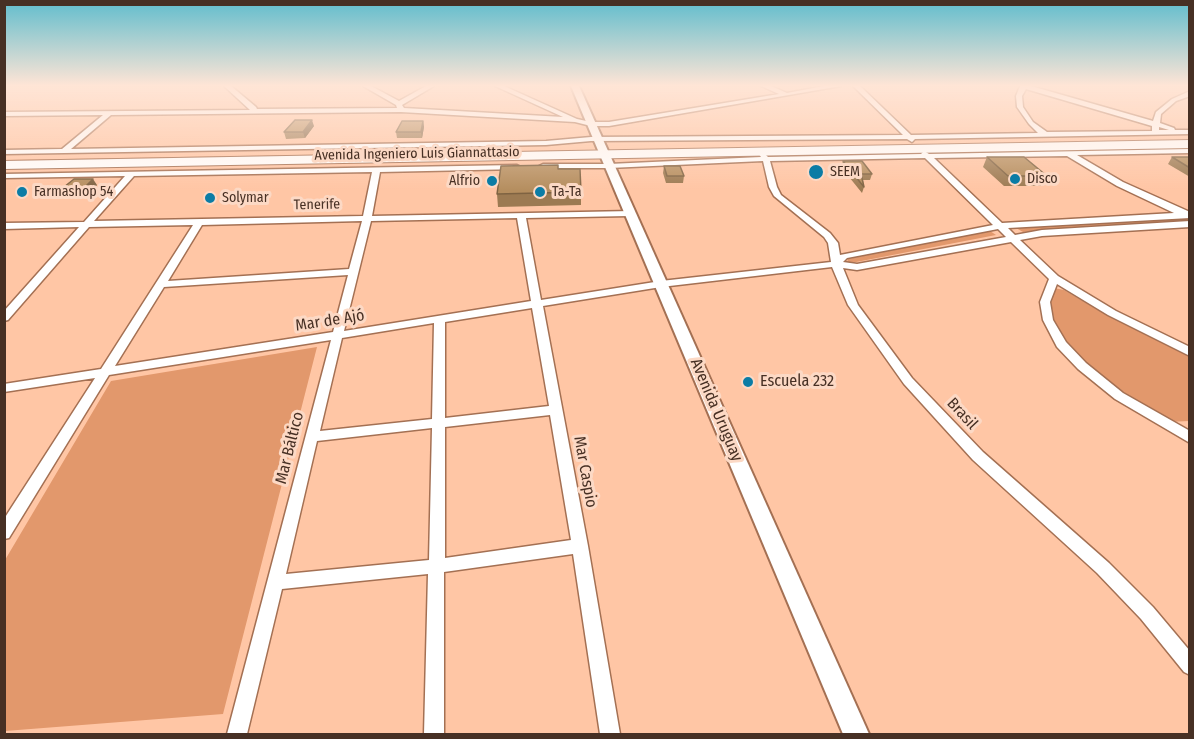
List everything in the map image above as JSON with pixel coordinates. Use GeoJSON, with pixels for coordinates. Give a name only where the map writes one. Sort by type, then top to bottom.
{"type":"FeatureCollection","features":[{"type":"Feature","properties":{"kind":"main road","name":"Avenida Ingeniero Luis Giannattasio"},"geometry":{"type":"LineString","coordinates":[[1057,143],[1187,134]]}},
{"type":"Feature","properties":{"kind":"main road","name":"Avenida Ingeniero Luis Giannattasio"},"geometry":{"type":"LineString","coordinates":[[4,158],[60,154],[603,152],[1057,143],[1190,144]]}},
{"type":"Feature","properties":{"kind":"main road","name":"Avenida Ingeniero Luis Giannattasio"},"geometry":{"type":"LineString","coordinates":[[4,165],[556,161],[603,152],[764,155],[918,146]]}},
{"type":"Feature","properties":{"kind":"street"},"geometry":{"type":"LineString","coordinates":[[60,154],[101,120]]}},
{"type":"Feature","properties":{"kind":"street"},"geometry":{"type":"LineString","coordinates":[[577,120],[591,124],[630,120]]}},
{"type":"Feature","properties":{"kind":"street","name":"Avenida Uruguay"},"geometry":{"type":"LineString","coordinates":[[590,120],[856,735]]}},
{"type":"Feature","properties":{"kind":"street"},"geometry":{"type":"LineString","coordinates":[[892,120],[1054,278],[1104,309],[1190,352]]}},
{"type":"Feature","properties":{"kind":"street"},"geometry":{"type":"LineString","coordinates":[[1034,120],[1057,143],[1120,184],[1188,216]]}},
{"type":"Feature","properties":{"kind":"street"},"geometry":{"type":"LineString","coordinates":[[1146,120],[1187,134]]}},
{"type":"Feature","properties":{"kind":"street"},"geometry":{"type":"LineString","coordinates":[[1155,123],[1155,132]]}},
{"type":"Feature","properties":{"kind":"street","name":"Avenida Ingeniero Luis Giannattasio"},"geometry":{"type":"LineString","coordinates":[[1057,143],[1155,132],[1187,134]]}},
{"type":"Feature","properties":{"kind":"street","name":"Avenida Ingeniero Luis Giannattasio"},"geometry":{"type":"LineString","coordinates":[[918,146],[1057,143],[1190,151]]}},
{"type":"Feature","properties":{"kind":"street","name":"Avenida Ingeniero Luis Giannattasio"},"geometry":{"type":"LineString","coordinates":[[4,152],[60,154]]}},
{"type":"Feature","properties":{"kind":"street","name":"Brasil"},"geometry":{"type":"LineString","coordinates":[[764,155],[772,187],[778,196],[827,235],[833,243],[836,264],[853,305],[908,381],[978,456],[1104,568],[1147,613],[1190,666]]}},
{"type":"Feature","properties":{"kind":"street","name":"Avenida Ingeniero Luis Giannattasio"},"geometry":{"type":"LineString","coordinates":[[4,176],[377,169],[556,161]]}},
{"type":"Feature","properties":{"kind":"street","name":"Mar Báltico"},"geometry":{"type":"LineString","coordinates":[[237,735],[367,218],[377,169]]}},
{"type":"Feature","properties":{"kind":"street"},"geometry":{"type":"LineString","coordinates":[[4,318],[132,173]]}},
{"type":"Feature","properties":{"kind":"street","name":"Tenerife"},"geometry":{"type":"LineString","coordinates":[[4,226],[629,213]]}},
{"type":"Feature","properties":{"kind":"street","name":"Mar Caspio"},"geometry":{"type":"LineString","coordinates":[[522,215],[580,546],[610,735]]}},
{"type":"Feature","properties":{"kind":"street"},"geometry":{"type":"LineString","coordinates":[[836,264],[844,256],[1000,226],[1188,216]]}},
{"type":"Feature","properties":{"kind":"street"},"geometry":{"type":"LineString","coordinates":[[4,533],[200,221]]}},
{"type":"Feature","properties":{"kind":"street"},"geometry":{"type":"LineString","coordinates":[[836,264],[857,267],[1011,237],[1111,228],[1190,225]]}},
{"type":"Feature","properties":{"kind":"street","name":"Mar de Ajó"},"geometry":{"type":"LineString","coordinates":[[4,388],[440,321],[536,302],[661,284],[836,264]]}},
{"type":"Feature","properties":{"kind":"street"},"geometry":{"type":"LineString","coordinates":[[162,284],[353,272]]}},
{"type":"Feature","properties":{"kind":"street"},"geometry":{"type":"LineString","coordinates":[[1054,278],[1045,302],[1048,320],[1061,344],[1082,366],[1119,396],[1187,434]]}},
{"type":"Feature","properties":{"kind":"street"},"geometry":{"type":"LineString","coordinates":[[434,735],[440,321]]}},
{"type":"Feature","properties":{"kind":"street"},"geometry":{"type":"LineString","coordinates":[[312,437],[438,425],[556,410]]}},
{"type":"Feature","properties":{"kind":"street"},"geometry":{"type":"LineString","coordinates":[[275,582],[436,566],[580,546]]}},
{"type":"Feature","properties":{"kind":"shaded area"},"geometry":{"type":"Polygon","coordinates":[[[588,150],[588,152],[5,163],[4,160],[588,150]]]}},
{"type":"Feature","properties":{"kind":"shaded area"},"geometry":{"type":"Polygon","coordinates":[[[1184,217],[1190,220],[1023,232],[1016,228],[1184,217]]]}},
{"type":"Feature","properties":{"kind":"shaded area"},"geometry":{"type":"Polygon","coordinates":[[[990,231],[996,235],[847,262],[848,259],[990,231]]]}},
{"type":"Feature","properties":{"kind":"shaded area"},"geometry":{"type":"Polygon","coordinates":[[[1054,288],[1064,290],[1110,317],[1189,356],[1189,421],[1168,422],[1103,378],[1078,355],[1063,337],[1054,320],[1051,302],[1054,288]]]}},
{"type":"Feature","properties":{"kind":"shaded area"},"geometry":{"type":"Polygon","coordinates":[[[317,347],[223,714],[5,731],[5,560],[111,381],[317,347]]]}},
{"type":"Feature","properties":{"kind":"building"},"geometry":{"type":"Polygon","coordinates":[[[295,120],[312,120],[303,132],[284,132],[295,120]]]}},
{"type":"Feature","properties":{"kind":"building"},"geometry":{"type":"Polygon","coordinates":[[[402,121],[423,121],[421,132],[396,132],[402,121]]]}},
{"type":"Feature","properties":{"kind":"building"},"geometry":{"type":"Polygon","coordinates":[[[987,157],[1024,157],[1047,176],[1008,176],[987,157]]]}},
{"type":"Feature","properties":{"kind":"building"},"geometry":{"type":"Polygon","coordinates":[[[1172,157],[1190,157],[1190,168],[1172,157]]]}},
{"type":"Feature","properties":{"kind":"building"},"geometry":{"type":"Polygon","coordinates":[[[843,161],[862,161],[872,174],[861,174],[864,187],[843,161]]]}},
{"type":"Feature","properties":{"kind":"building"},"geometry":{"type":"Polygon","coordinates":[[[558,165],[558,169],[580,169],[581,192],[497,194],[501,166],[558,165]]]}},
{"type":"Feature","properties":{"kind":"building"},"geometry":{"type":"Polygon","coordinates":[[[664,166],[680,166],[684,176],[667,176],[664,166]]]}},
{"type":"Feature","properties":{"kind":"building"},"geometry":{"type":"Polygon","coordinates":[[[74,179],[93,179],[81,191],[59,191],[74,179]]]}},
{"type":"Feature","properties":{"kind":"place","name":"SEEM"},"geometry":{"type":"Point","coordinates":[816,172]}},
{"type":"Feature","properties":{"kind":"place","name":"Disco"},"geometry":{"type":"Point","coordinates":[1015,179]}},
{"type":"Feature","properties":{"kind":"place","name":"Alfrio"},"geometry":{"type":"Point","coordinates":[492,181]}},
{"type":"Feature","properties":{"kind":"place","name":"Farmashop 54"},"geometry":{"type":"Point","coordinates":[22,192]}},
{"type":"Feature","properties":{"kind":"place","name":"Ta-Ta"},"geometry":{"type":"Point","coordinates":[540,192]}},
{"type":"Feature","properties":{"kind":"place","name":"Solymar"},"geometry":{"type":"Point","coordinates":[210,198]}},
{"type":"Feature","properties":{"kind":"place","name":"Escuela 232"},"geometry":{"type":"Point","coordinates":[748,382]}}]}
